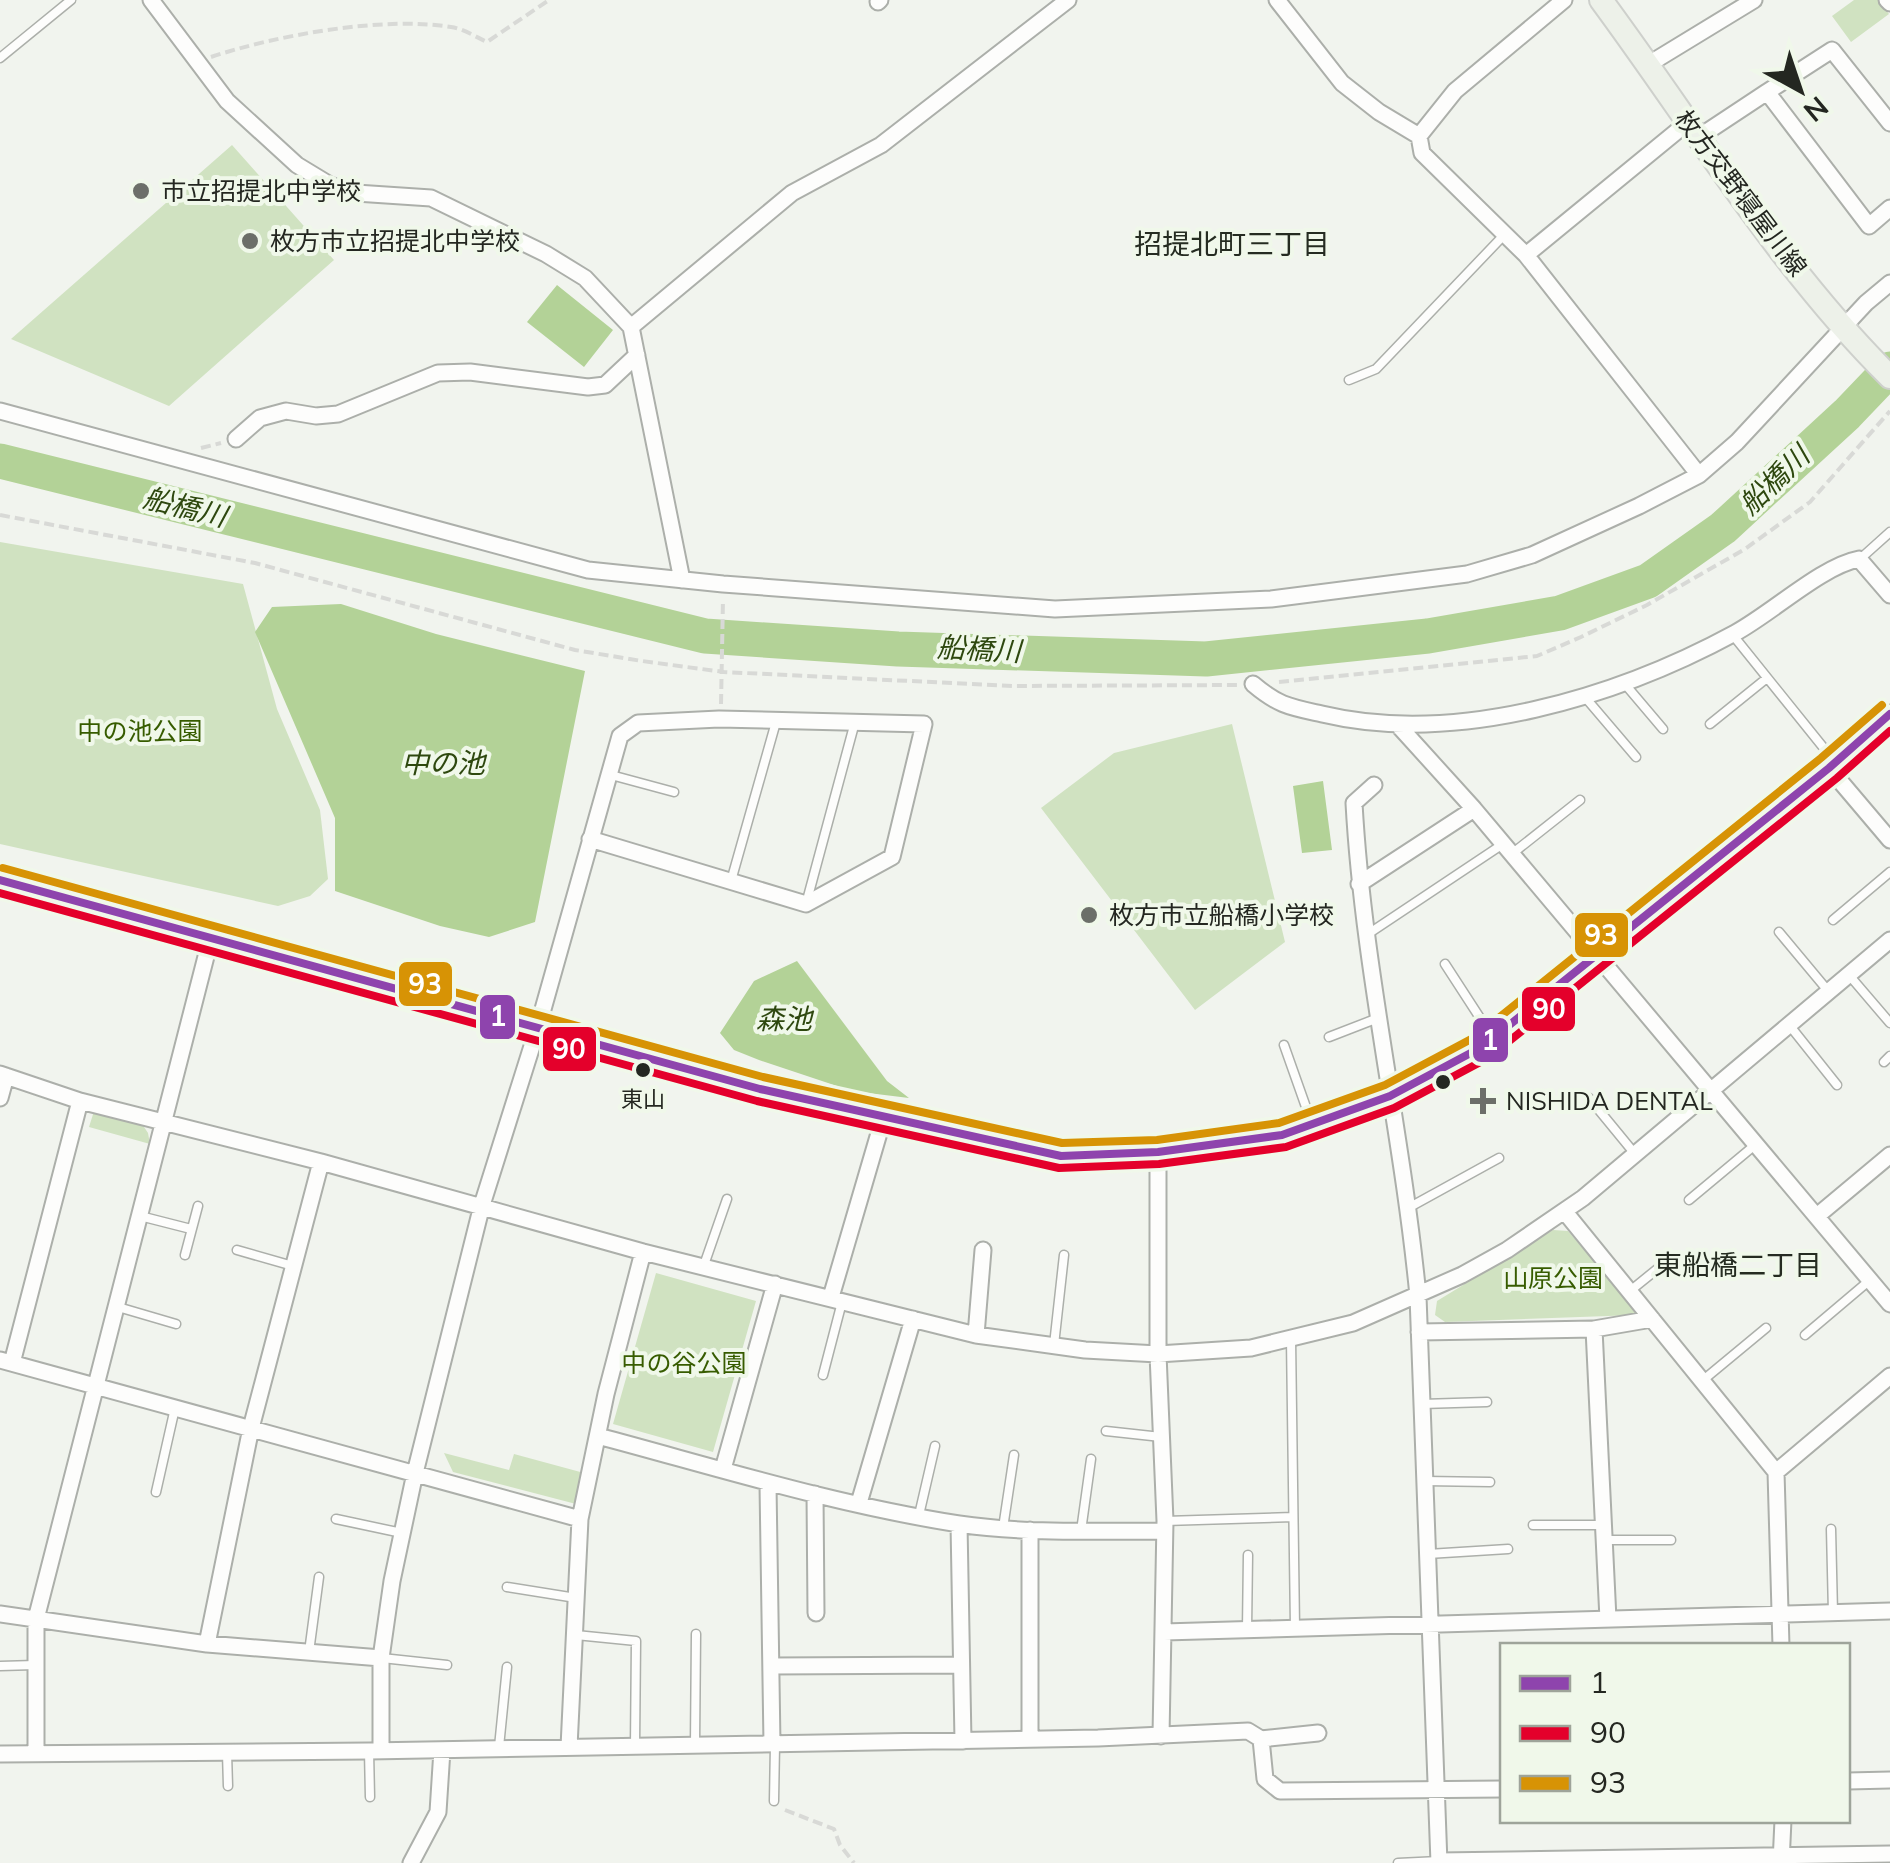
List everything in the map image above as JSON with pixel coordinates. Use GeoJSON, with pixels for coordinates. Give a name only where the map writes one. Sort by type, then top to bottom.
{"type":"FeatureCollection","features":[{"type":"Feature","properties":{"kind":"main road","name":"枚方交野寝屋川線"},"geometry":{"type":"LineString","coordinates":[[1602,0],[1693,130],[1842,329],[1890,377]]}},
{"type":"Feature","properties":{"kind":"street"},"geometry":{"type":"LineString","coordinates":[[151,0],[227,100],[297,165],[330,185],[356,193],[430,198],[546,254],[585,278],[632,327],[682,580]]}},
{"type":"Feature","properties":{"kind":"street"},"geometry":{"type":"LineString","coordinates":[[632,327],[792,194],[882,145],[1068,0]]}},
{"type":"Feature","properties":{"kind":"street"},"geometry":{"type":"LineString","coordinates":[[1277,0],[1342,83],[1419,136]]}},
{"type":"Feature","properties":{"kind":"street"},"geometry":{"type":"LineString","coordinates":[[1564,0],[1456,90],[1419,136],[1422,153],[1526,255],[1699,475]]}},
{"type":"Feature","properties":{"kind":"street"},"geometry":{"type":"LineString","coordinates":[[1648,64],[1754,0]]}},
{"type":"Feature","properties":{"kind":"street"},"geometry":{"type":"LineString","coordinates":[[1526,255],[1693,130],[1768,92],[1832,50],[1890,124]]}},
{"type":"Feature","properties":{"kind":"street"},"geometry":{"type":"LineString","coordinates":[[1768,92],[1869,226],[1890,208]]}},
{"type":"Feature","properties":{"kind":"street"},"geometry":{"type":"LineString","coordinates":[[0,410],[588,570],[1055,609],[1271,599],[1468,574],[1532,555],[1699,475],[1737,442],[1890,283]]}},
{"type":"Feature","properties":{"kind":"street"},"geometry":{"type":"LineString","coordinates":[[236,439],[260,418],[286,411],[316,416],[338,414],[438,373],[470,372],[588,387],[606,385],[637,355]]}},
{"type":"Feature","properties":{"kind":"street"},"geometry":{"type":"LineString","coordinates":[[1254,684],[1276,703],[1348,720],[1396,724],[1479,721],[1623,682],[1732,634],[1776,609],[1838,563],[1859,559],[1890,596]]}},
{"type":"Feature","properties":{"kind":"street"},"geometry":{"type":"LineString","coordinates":[[0,880],[760,1089],[1061,1156],[1158,1152],[1282,1135],[1390,1096],[1494,1038],[1890,714]]}},
{"type":"Feature","properties":{"kind":"street"},"geometry":{"type":"LineString","coordinates":[[375,1751],[380,1658],[415,1474],[482,1205],[538,1027],[590,839],[608,774],[620,736],[638,722],[719,719],[924,724],[892,857],[806,904],[590,839]]}},
{"type":"Feature","properties":{"kind":"street"},"geometry":{"type":"LineString","coordinates":[[1396,724],[1474,809],[1890,1304]]}},
{"type":"Feature","properties":{"kind":"street"},"geometry":{"type":"LineString","coordinates":[[1832,765],[1890,840]]}},
{"type":"Feature","properties":{"kind":"street"},"geometry":{"type":"LineString","coordinates":[[1374,786],[1354,802],[1359,884],[1410,1207],[1418,1296],[1438,1862],[1782,1860],[1890,1854]]}},
{"type":"Feature","properties":{"kind":"street"},"geometry":{"type":"LineString","coordinates":[[1359,884],[1474,809]]}},
{"type":"Feature","properties":{"kind":"street"},"geometry":{"type":"LineString","coordinates":[[36,1753],[36,1619],[211,937]]}},
{"type":"Feature","properties":{"kind":"street"},"geometry":{"type":"LineString","coordinates":[[0,1098],[3,1075],[80,1101],[482,1205],[643,1252],[976,1335],[1158,1354],[1252,1348],[1353,1323],[1418,1296],[1477,1267],[1565,1212],[1890,940]]}},
{"type":"Feature","properties":{"kind":"street"},"geometry":{"type":"LineString","coordinates":[[80,1101],[6,1361],[580,1519]]}},
{"type":"Feature","properties":{"kind":"street"},"geometry":{"type":"LineString","coordinates":[[837,1299],[884,1116]]}},
{"type":"Feature","properties":{"kind":"street"},"geometry":{"type":"LineString","coordinates":[[1158,1152],[1158,1354],[1164,1526],[1161,1736]]}},
{"type":"Feature","properties":{"kind":"street"},"geometry":{"type":"LineString","coordinates":[[1817,1216],[1890,1156]]}},
{"type":"Feature","properties":{"kind":"street"},"geometry":{"type":"LineString","coordinates":[[207,1644],[251,1428],[321,1162]]}},
{"type":"Feature","properties":{"kind":"street"},"geometry":{"type":"LineString","coordinates":[[1565,1212],[1776,1472],[1780,1643]]}},
{"type":"Feature","properties":{"kind":"street"},"geometry":{"type":"LineString","coordinates":[[976,1335],[983,1250]]}},
{"type":"Feature","properties":{"kind":"street"},"geometry":{"type":"LineString","coordinates":[[569,1748],[580,1519],[643,1252]]}},
{"type":"Feature","properties":{"kind":"street"},"geometry":{"type":"LineString","coordinates":[[723,1469],[775,1284]]}},
{"type":"Feature","properties":{"kind":"street"},"geometry":{"type":"LineString","coordinates":[[1420,1332],[1594,1329],[1652,1318]]}},
{"type":"Feature","properties":{"kind":"street"},"geometry":{"type":"LineString","coordinates":[[859,1503],[913,1319]]}},
{"type":"Feature","properties":{"kind":"street"},"geometry":{"type":"LineString","coordinates":[[1594,1329],[1608,1619]]}},
{"type":"Feature","properties":{"kind":"street"},"geometry":{"type":"LineString","coordinates":[[1776,1472],[1890,1376]]}},
{"type":"Feature","properties":{"kind":"street"},"geometry":{"type":"LineString","coordinates":[[598,1436],[768,1485],[959,1524],[1081,1531],[1164,1526]]}},
{"type":"Feature","properties":{"kind":"street"},"geometry":{"type":"LineString","coordinates":[[768,1485],[774,1744]]}},
{"type":"Feature","properties":{"kind":"street"},"geometry":{"type":"LineString","coordinates":[[815,1494],[816,1614]]}},
{"type":"Feature","properties":{"kind":"street"},"geometry":{"type":"LineString","coordinates":[[959,1524],[963,1740]]}},
{"type":"Feature","properties":{"kind":"street"},"geometry":{"type":"LineString","coordinates":[[1030,1530],[1030,1740]]}},
{"type":"Feature","properties":{"kind":"street"},"geometry":{"type":"LineString","coordinates":[[1164,1632],[1890,1611]]}},
{"type":"Feature","properties":{"kind":"street"},"geometry":{"type":"LineString","coordinates":[[0,1614],[207,1644],[380,1658]]}},
{"type":"Feature","properties":{"kind":"street"},"geometry":{"type":"LineString","coordinates":[[772,1666],[961,1665]]}},
{"type":"Feature","properties":{"kind":"street"},"geometry":{"type":"LineString","coordinates":[[0,1754],[1030,1740],[1248,1731],[1262,1738],[1318,1733]]}},
{"type":"Feature","properties":{"kind":"street"},"geometry":{"type":"LineString","coordinates":[[1262,1738],[1265,1779],[1280,1791],[1500,1789]]}},
{"type":"Feature","properties":{"kind":"street"},"geometry":{"type":"LineString","coordinates":[[410,1863],[438,1812],[442,1750]]}},
{"type":"Feature","properties":{"kind":"street"},"geometry":{"type":"LineString","coordinates":[[1850,1782],[1890,1780]]}},
{"type":"Feature","properties":{"kind":"street"},"geometry":{"type":"LineString","coordinates":[[1782,1860],[1783,1823]]}},
{"type":"Feature","properties":{"kind":"lane"},"geometry":{"type":"LineString","coordinates":[[0,58],[70,0]]}},
{"type":"Feature","properties":{"kind":"lane"},"geometry":{"type":"LineString","coordinates":[[1350,380],[1376,369],[1504,235]]}},
{"type":"Feature","properties":{"kind":"lane"},"geometry":{"type":"LineString","coordinates":[[1859,559],[1890,532]]}},
{"type":"Feature","properties":{"kind":"lane"},"geometry":{"type":"LineString","coordinates":[[1732,634],[1832,765]]}},
{"type":"Feature","properties":{"kind":"lane"},"geometry":{"type":"LineString","coordinates":[[1710,724],[1767,678]]}},
{"type":"Feature","properties":{"kind":"lane"},"geometry":{"type":"LineString","coordinates":[[1623,682],[1663,730]]}},
{"type":"Feature","properties":{"kind":"lane"},"geometry":{"type":"LineString","coordinates":[[1583,694],[1636,757]]}},
{"type":"Feature","properties":{"kind":"lane"},"geometry":{"type":"LineString","coordinates":[[731,882],[776,720]]}},
{"type":"Feature","properties":{"kind":"lane"},"geometry":{"type":"LineString","coordinates":[[806,904],[856,722]]}},
{"type":"Feature","properties":{"kind":"lane"},"geometry":{"type":"LineString","coordinates":[[608,774],[674,792]]}},
{"type":"Feature","properties":{"kind":"lane"},"geometry":{"type":"LineString","coordinates":[[1368,934],[1580,800]]}},
{"type":"Feature","properties":{"kind":"lane"},"geometry":{"type":"LineString","coordinates":[[1833,920],[1890,872]]}},
{"type":"Feature","properties":{"kind":"lane"},"geometry":{"type":"LineString","coordinates":[[1779,932],[1829,992]]}},
{"type":"Feature","properties":{"kind":"lane"},"geometry":{"type":"LineString","coordinates":[[1445,964],[1494,1038]]}},
{"type":"Feature","properties":{"kind":"lane"},"geometry":{"type":"LineString","coordinates":[[1849,975],[1890,1022]]}},
{"type":"Feature","properties":{"kind":"lane"},"geometry":{"type":"LineString","coordinates":[[1329,1037],[1378,1018]]}},
{"type":"Feature","properties":{"kind":"lane"},"geometry":{"type":"LineString","coordinates":[[1789,1025],[1837,1085]]}},
{"type":"Feature","properties":{"kind":"lane"},"geometry":{"type":"LineString","coordinates":[[1284,1045],[1312,1124]]}},
{"type":"Feature","properties":{"kind":"lane"},"geometry":{"type":"LineString","coordinates":[[1589,1098],[1635,1154]]}},
{"type":"Feature","properties":{"kind":"lane"},"geometry":{"type":"LineString","coordinates":[[1689,1200],[1756,1144]]}},
{"type":"Feature","properties":{"kind":"lane"},"geometry":{"type":"LineString","coordinates":[[1410,1207],[1499,1158]]}},
{"type":"Feature","properties":{"kind":"lane"},"geometry":{"type":"LineString","coordinates":[[704,1267],[727,1198]]}},
{"type":"Feature","properties":{"kind":"lane"},"geometry":{"type":"LineString","coordinates":[[185,1255],[198,1206]]}},
{"type":"Feature","properties":{"kind":"lane"},"geometry":{"type":"LineString","coordinates":[[140,1216],[191,1229]]}},
{"type":"Feature","properties":{"kind":"lane"},"geometry":{"type":"LineString","coordinates":[[238,1250],[294,1266]]}},
{"type":"Feature","properties":{"kind":"lane"},"geometry":{"type":"LineString","coordinates":[[1054,1346],[1064,1255]]}},
{"type":"Feature","properties":{"kind":"lane"},"geometry":{"type":"LineString","coordinates":[[1630,1292],[1672,1257]]}},
{"type":"Feature","properties":{"kind":"lane"},"geometry":{"type":"LineString","coordinates":[[1805,1334],[1870,1280]]}},
{"type":"Feature","properties":{"kind":"lane"},"geometry":{"type":"LineString","coordinates":[[823,1375],[837,1299]]}},
{"type":"Feature","properties":{"kind":"lane"},"geometry":{"type":"LineString","coordinates":[[116,1306],[176,1324]]}},
{"type":"Feature","properties":{"kind":"lane"},"geometry":{"type":"LineString","coordinates":[[1702,1381],[1766,1328]]}},
{"type":"Feature","properties":{"kind":"lane"},"geometry":{"type":"LineString","coordinates":[[1291,1339],[1295,1628]]}},
{"type":"Feature","properties":{"kind":"lane"},"geometry":{"type":"LineString","coordinates":[[1422,1404],[1488,1402]]}},
{"type":"Feature","properties":{"kind":"lane"},"geometry":{"type":"LineString","coordinates":[[156,1492],[176,1406]]}},
{"type":"Feature","properties":{"kind":"lane"},"geometry":{"type":"LineString","coordinates":[[1106,1431],[1161,1437]]}},
{"type":"Feature","properties":{"kind":"lane"},"geometry":{"type":"LineString","coordinates":[[919,1516],[935,1446]]}},
{"type":"Feature","properties":{"kind":"lane"},"geometry":{"type":"LineString","coordinates":[[1003,1528],[1014,1455]]}},
{"type":"Feature","properties":{"kind":"lane"},"geometry":{"type":"LineString","coordinates":[[1081,1531],[1092,1458]]}},
{"type":"Feature","properties":{"kind":"lane"},"geometry":{"type":"LineString","coordinates":[[1425,1481],[1490,1482]]}},
{"type":"Feature","properties":{"kind":"lane"},"geometry":{"type":"LineString","coordinates":[[1164,1526],[1294,1517]]}},
{"type":"Feature","properties":{"kind":"lane"},"geometry":{"type":"LineString","coordinates":[[336,1520],[402,1533]]}},
{"type":"Feature","properties":{"kind":"lane"},"geometry":{"type":"LineString","coordinates":[[1533,1525],[1671,1540]]}},
{"type":"Feature","properties":{"kind":"lane"},"geometry":{"type":"LineString","coordinates":[[1831,1529],[1832,1613]]}},
{"type":"Feature","properties":{"kind":"lane"},"geometry":{"type":"LineString","coordinates":[[1428,1554],[1508,1549]]}},
{"type":"Feature","properties":{"kind":"lane"},"geometry":{"type":"LineString","coordinates":[[1247,1628],[1248,1555]]}},
{"type":"Feature","properties":{"kind":"lane"},"geometry":{"type":"LineString","coordinates":[[309,1652],[319,1577]]}},
{"type":"Feature","properties":{"kind":"lane"},"geometry":{"type":"LineString","coordinates":[[508,1586],[576,1598]]}},
{"type":"Feature","properties":{"kind":"lane"},"geometry":{"type":"LineString","coordinates":[[695,1745],[696,1634]]}},
{"type":"Feature","properties":{"kind":"lane"},"geometry":{"type":"LineString","coordinates":[[574,1635],[636,1640],[635,1746]]}},
{"type":"Feature","properties":{"kind":"lane"},"geometry":{"type":"LineString","coordinates":[[380,1658],[448,1665]]}},
{"type":"Feature","properties":{"kind":"lane"},"geometry":{"type":"LineString","coordinates":[[0,1666],[36,1665]]}},
{"type":"Feature","properties":{"kind":"lane"},"geometry":{"type":"LineString","coordinates":[[499,1749],[508,1667]]}},
{"type":"Feature","properties":{"kind":"lane"},"geometry":{"type":"LineString","coordinates":[[774,1744],[774,1801]]}},
{"type":"Feature","properties":{"kind":"lane"},"geometry":{"type":"LineString","coordinates":[[370,1796],[375,1751]]}},
{"type":"Feature","properties":{"kind":"lane"},"geometry":{"type":"LineString","coordinates":[[227,1753],[228,1786]]}},
{"type":"Feature","properties":{"kind":"lane"},"geometry":{"type":"LineString","coordinates":[[1398,1863],[1438,1862]]}},
{"type":"Feature","properties":{"kind":"path"},"geometry":{"type":"LineString","coordinates":[[198,62],[288,37],[342,28],[455,27],[487,42],[549,0]]}},
{"type":"Feature","properties":{"kind":"path"},"geometry":{"type":"LineString","coordinates":[[0,515],[255,563],[575,650],[724,672],[1014,686],[1254,684],[1494,662],[1552,650],[1647,606],[1744,549],[1810,502],[1890,410]]}},
{"type":"Feature","properties":{"kind":"path"},"geometry":{"type":"LineString","coordinates":[[179,458],[183,452],[236,439]]}},
{"type":"Feature","properties":{"kind":"path"},"geometry":{"type":"LineString","coordinates":[[719,719],[724,672],[723,584]]}},
{"type":"Feature","properties":{"kind":"path"},"geometry":{"type":"LineString","coordinates":[[774,1801],[781,1808],[834,1828],[840,1845],[854,1863]]}},
{"type":"Feature","properties":{"kind":"green space"},"geometry":{"type":"Polygon","coordinates":[[[1854,0],[1878,0],[1889,14],[1851,42],[1832,16],[1854,0]]]}},
{"type":"Feature","properties":{"kind":"green space"},"geometry":{"type":"Polygon","coordinates":[[[232,145],[334,260],[169,406],[11,339],[232,145]]]}},
{"type":"Feature","properties":{"kind":"green space","name":"中の池公園"},"geometry":{"type":"Polygon","coordinates":[[[0,542],[243,584],[277,709],[320,810],[328,879],[310,896],[278,906],[0,844],[0,542]]]}},
{"type":"Feature","properties":{"kind":"green space"},"geometry":{"type":"Polygon","coordinates":[[[1232,724],[1285,942],[1195,1010],[1041,808],[1114,753],[1232,724]]]}},
{"type":"Feature","properties":{"kind":"green space"},"geometry":{"type":"Polygon","coordinates":[[[95,1108],[140,1121],[150,1144],[89,1127],[95,1108]]]}},
{"type":"Feature","properties":{"kind":"green space","name":"山原公園"},"geometry":{"type":"Polygon","coordinates":[[[1553,1230],[1568,1231],[1636,1315],[1445,1322],[1435,1315],[1437,1301],[1553,1230]]]}},
{"type":"Feature","properties":{"kind":"green space","name":"中の谷公園"},"geometry":{"type":"Polygon","coordinates":[[[656,1273],[756,1301],[713,1452],[613,1424],[656,1273]]]}},
{"type":"Feature","properties":{"kind":"green space"},"geometry":{"type":"Polygon","coordinates":[[[444,1453],[509,1470],[514,1454],[584,1473],[576,1504],[453,1472],[444,1453]]]}},
{"type":"Feature","properties":{"kind":"water"},"geometry":{"type":"Polygon","coordinates":[[[557,285],[613,330],[584,367],[527,322],[557,285]]]}},
{"type":"Feature","properties":{"kind":"water","name":"中の池"},"geometry":{"type":"Polygon","coordinates":[[[341,604],[436,634],[585,671],[535,922],[489,937],[440,926],[335,891],[335,818],[255,632],[272,607],[341,604]]]}},
{"type":"Feature","properties":{"kind":"water"},"geometry":{"type":"Polygon","coordinates":[[[1323,781],[1332,850],[1302,853],[1293,786],[1323,781]]]}},
{"type":"Feature","properties":{"kind":"water","name":"森池"},"geometry":{"type":"Polygon","coordinates":[[[797,961],[887,1081],[909,1098],[852,1091],[759,1060],[734,1050],[720,1033],[754,981],[797,961]]]}},
{"type":"Feature","properties":{"kind":"waterway","name":"船橋川"},"geometry":{"type":"LineString","coordinates":[[0,461],[705,636],[898,649],[1206,659],[1428,636],[1560,613],[1648,581],[1723,528],[1890,369]]}},
{"type":"Feature","properties":{"kind":"transit line","name":"93"},"geometry":{"type":"LineString","coordinates":[[3,868],[763,1077],[1062,1143],[1157,1140],[1279,1123],[1385,1085],[1475,1037],[1882,705]]}},
{"type":"Feature","properties":{"kind":"transit line","name":"1"},"geometry":{"type":"LineString","coordinates":[[0,880],[760,1089],[1061,1156],[1158,1152],[1282,1135],[1390,1096],[1482,1047],[1829,768],[1890,714]]}},
{"type":"Feature","properties":{"kind":"transit line","name":"90"},"geometry":{"type":"LineString","coordinates":[[0,893],[757,1101],[1059,1168],[1159,1164],[1286,1147],[1394,1108],[1488,1058],[1837,778],[1890,731]]}},
{"type":"Feature","properties":{"kind":"place","name":"市立招提北中学校"},"geometry":{"type":"Point","coordinates":[141,191]}},
{"type":"Feature","properties":{"kind":"place","name":"枚方市立招提北中学校"},"geometry":{"type":"Point","coordinates":[250,241]}},
{"type":"Feature","properties":{"kind":"place","name":"枚方市立船橋小学校"},"geometry":{"type":"Point","coordinates":[1089,915]}},
{"type":"Feature","properties":{"kind":"place","name":"東山"},"geometry":{"type":"Point","coordinates":[643,1070]}},
{"type":"Feature","properties":{"kind":"place","name":"NISHIDA DENTAL"},"geometry":{"type":"Point","coordinates":[1483,1101]}},
{"type":"Feature","properties":{"kind":"district","name":"招提北町三丁目"},"geometry":{"type":"Point","coordinates":[1232,244]}},
{"type":"Feature","properties":{"kind":"district","name":"東船橋二丁目"},"geometry":{"type":"Point","coordinates":[1738,1265]}}]}
